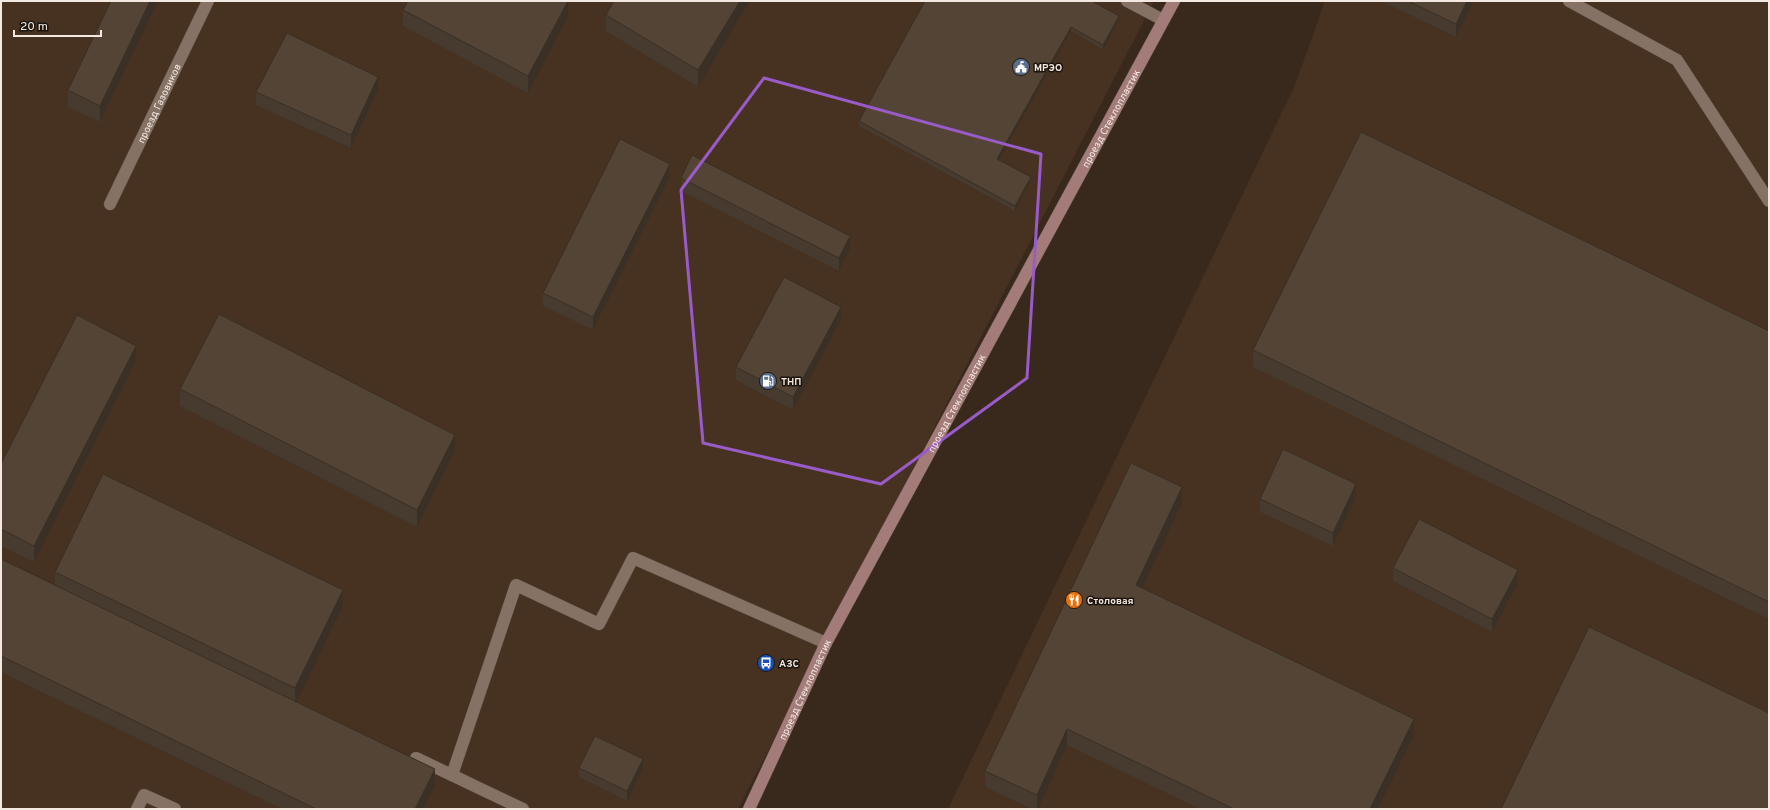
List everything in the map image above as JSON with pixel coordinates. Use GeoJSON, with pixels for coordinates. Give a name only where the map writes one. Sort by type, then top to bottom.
{"type":"FeatureCollection","features":[{"type":"Feature","properties":{"kind":"street","name":"проезд Газовиков"},"geometry":{"type":"LineString","coordinates":[[110,204],[208,1]]}},
{"type":"Feature","properties":{"kind":"street"},"geometry":{"type":"LineString","coordinates":[[1127,1],[1163,20]]}},
{"type":"Feature","properties":{"kind":"street","name":"проезд Стеклопластик"},"geometry":{"type":"LineString","coordinates":[[749,809],[826,643],[1174,1]]}},
{"type":"Feature","properties":{"kind":"street"},"geometry":{"type":"LineString","coordinates":[[1569,1],[1677,60],[1769,201]]}},
{"type":"Feature","properties":{"kind":"street"},"geometry":{"type":"LineString","coordinates":[[452,775],[516,585],[600,624],[633,558],[826,643]]}},
{"type":"Feature","properties":{"kind":"street"},"geometry":{"type":"LineString","coordinates":[[416,758],[523,809]]}},
{"type":"Feature","properties":{"kind":"street"},"geometry":{"type":"LineString","coordinates":[[137,809],[144,795],[175,809]]}},
{"type":"Feature","properties":{"kind":"highlighted area"},"geometry":{"type":"Polygon","coordinates":[[[764,78],[1041,154],[1027,378],[881,484],[703,443],[681,190],[764,78]]]}},
{"type":"Feature","properties":{"kind":"shaded area"},"geometry":{"type":"Polygon","coordinates":[[[1,1],[1154,1],[738,809],[1,809],[1,1]]]}},
{"type":"Feature","properties":{"kind":"shaded area"},"geometry":{"type":"Polygon","coordinates":[[[1325,1],[1769,1],[1769,809],[948,809],[1295,85],[1325,1]]]}},
{"type":"Feature","properties":{"kind":"building"},"geometry":{"type":"Polygon","coordinates":[[[111,1],[150,1],[100,106],[68,90],[111,1]]]}},
{"type":"Feature","properties":{"kind":"building"},"geometry":{"type":"Polygon","coordinates":[[[408,1],[568,1],[528,76],[403,10],[408,1]]]}},
{"type":"Feature","properties":{"kind":"building"},"geometry":{"type":"Polygon","coordinates":[[[614,1],[740,1],[698,70],[606,15],[614,1]]]}},
{"type":"Feature","properties":{"kind":"building"},"geometry":{"type":"Polygon","coordinates":[[[925,1],[1092,1],[1119,16],[1103,45],[1071,27],[997,159],[1031,177],[1015,206],[859,121],[925,1]]]}},
{"type":"Feature","properties":{"kind":"building"},"geometry":{"type":"Polygon","coordinates":[[[1408,1],[1467,1],[1456,24],[1408,1]]]}},
{"type":"Feature","properties":{"kind":"building"},"geometry":{"type":"Polygon","coordinates":[[[287,33],[378,77],[351,135],[256,92],[287,33]]]}},
{"type":"Feature","properties":{"kind":"building"},"geometry":{"type":"Polygon","coordinates":[[[1361,132],[1769,331],[1769,602],[1253,350],[1361,132]]]}},
{"type":"Feature","properties":{"kind":"building"},"geometry":{"type":"Polygon","coordinates":[[[620,139],[670,164],[593,317],[543,293],[620,139]]]}},
{"type":"Feature","properties":{"kind":"building"},"geometry":{"type":"Polygon","coordinates":[[[692,155],[850,236],[839,258],[681,178],[692,155]]]}},
{"type":"Feature","properties":{"kind":"building"},"geometry":{"type":"Polygon","coordinates":[[[784,277],[841,307],[793,397],[736,367],[784,277]]]}},
{"type":"Feature","properties":{"kind":"building"},"geometry":{"type":"Polygon","coordinates":[[[219,314],[455,435],[417,510],[180,389],[219,314]]]}},
{"type":"Feature","properties":{"kind":"building"},"geometry":{"type":"Polygon","coordinates":[[[77,315],[136,346],[34,546],[1,529],[1,464],[77,315]]]}},
{"type":"Feature","properties":{"kind":"building"},"geometry":{"type":"Polygon","coordinates":[[[1283,449],[1356,484],[1333,533],[1260,499],[1283,449]]]}},
{"type":"Feature","properties":{"kind":"building"},"geometry":{"type":"Polygon","coordinates":[[[1131,463],[1182,487],[1136,585],[1414,719],[1370,809],[1234,809],[1067,729],[1037,795],[985,771],[1131,463]]]}},
{"type":"Feature","properties":{"kind":"building"},"geometry":{"type":"Polygon","coordinates":[[[103,474],[343,590],[295,688],[55,572],[103,474]]]}},
{"type":"Feature","properties":{"kind":"building"},"geometry":{"type":"Polygon","coordinates":[[[1419,519],[1518,570],[1492,619],[1393,568],[1419,519]]]}},
{"type":"Feature","properties":{"kind":"building"},"geometry":{"type":"Polygon","coordinates":[[[1,559],[435,769],[415,809],[316,809],[1,656],[1,559]]]}},
{"type":"Feature","properties":{"kind":"building"},"geometry":{"type":"Polygon","coordinates":[[[1589,627],[1769,713],[1769,809],[1501,809],[1589,627]]]}},
{"type":"Feature","properties":{"kind":"building"},"geometry":{"type":"Polygon","coordinates":[[[595,736],[643,759],[627,791],[579,768],[595,736]]]}},
{"type":"Feature","properties":{"kind":"place","name":"МРЭО"},"geometry":{"type":"Point","coordinates":[1021,67]}},
{"type":"Feature","properties":{"kind":"place","name":"ТНП"},"geometry":{"type":"Point","coordinates":[768,381]}},
{"type":"Feature","properties":{"kind":"place","name":"Столовая"},"geometry":{"type":"Point","coordinates":[1074,600]}},
{"type":"Feature","properties":{"kind":"place","name":"АЗС"},"geometry":{"type":"Point","coordinates":[766,663]}}]}
